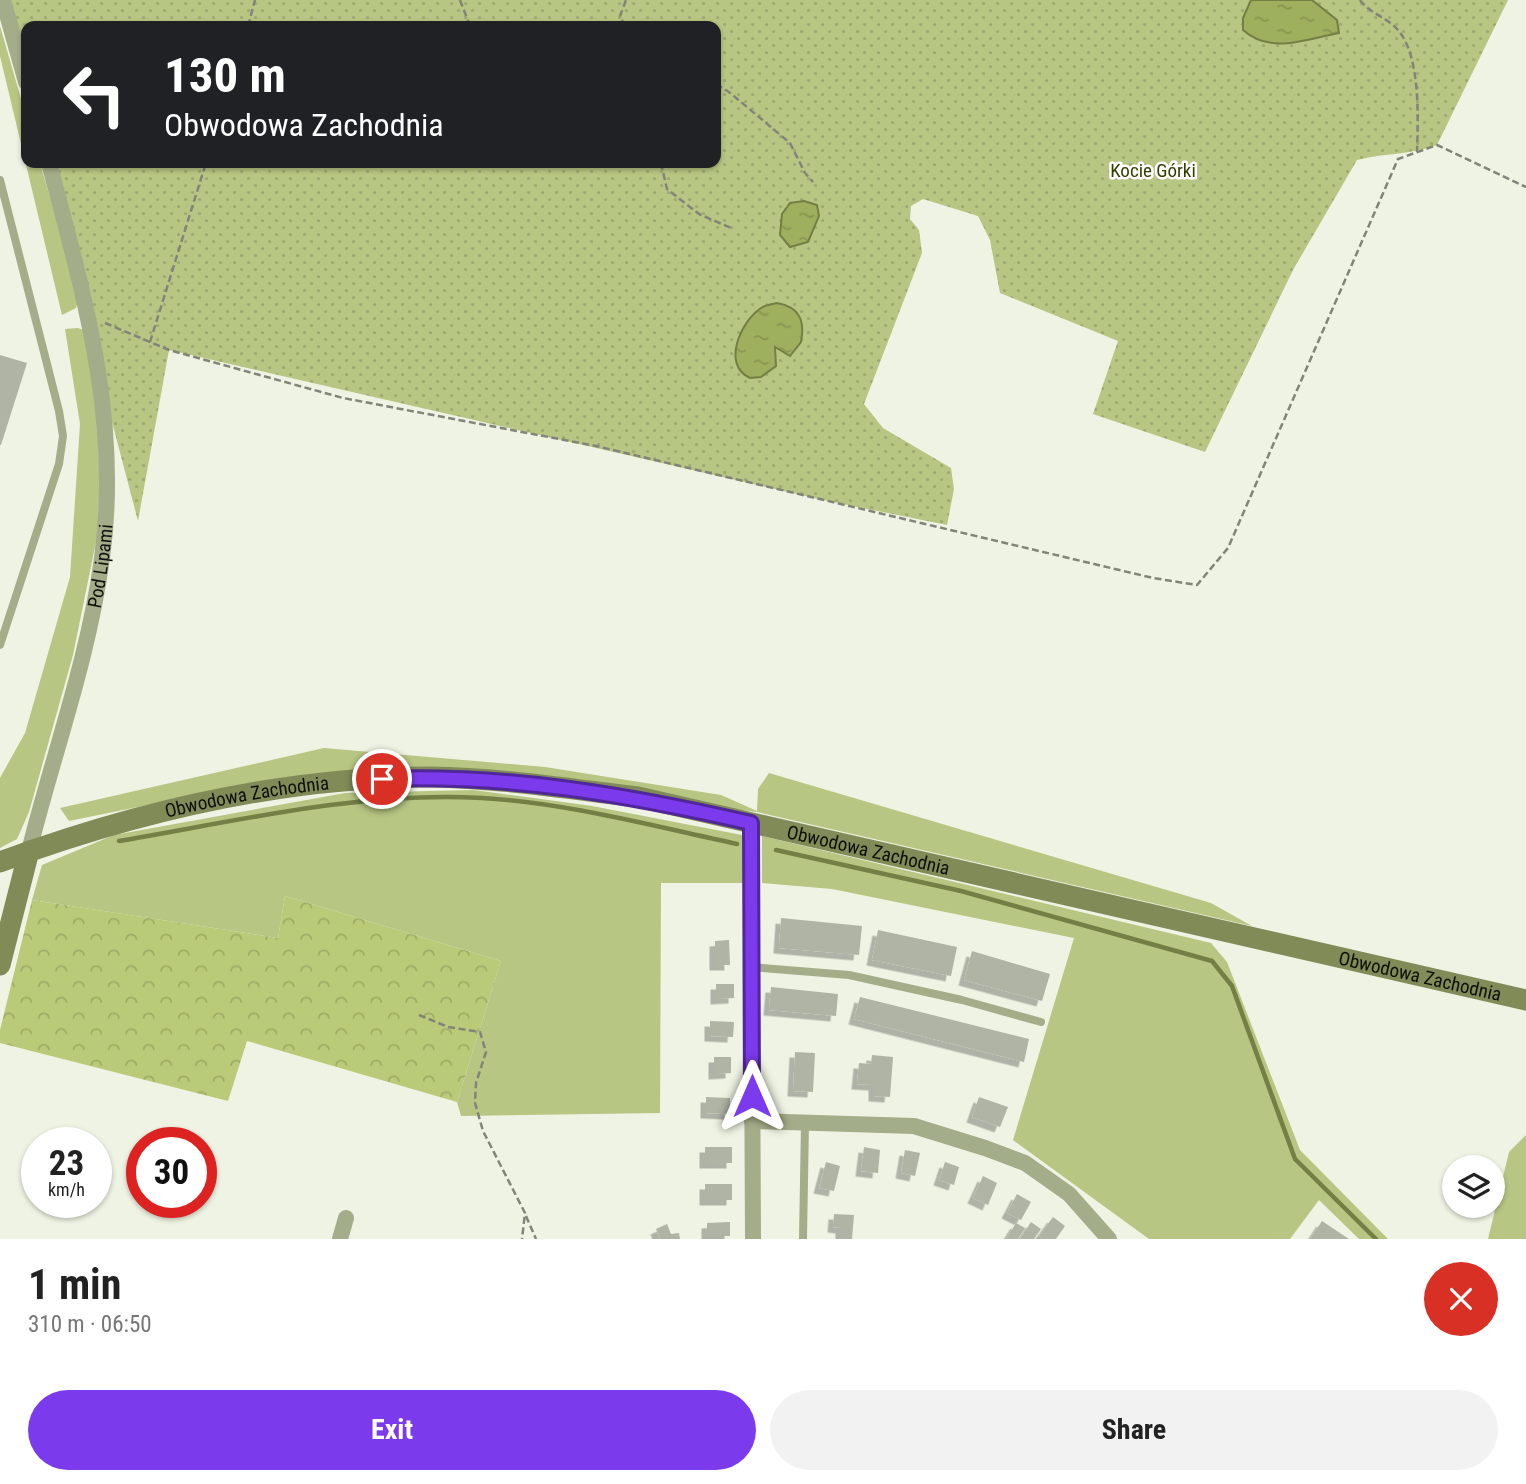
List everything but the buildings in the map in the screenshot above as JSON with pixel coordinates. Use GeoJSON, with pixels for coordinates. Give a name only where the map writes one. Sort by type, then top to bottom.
{"type":"FeatureCollection","features":[{"type":"Feature","properties":{"kind":"main road","name":"Obwodowa Zachodnia"},"geometry":{"type":"LineString","coordinates":[[0,862],[122,821],[190,804],[331,781],[432,777],[510,782],[638,797],[1526,1000]]}},
{"type":"Feature","properties":{"kind":"main road","name":"Pod Lipami"},"geometry":{"type":"LineString","coordinates":[[0,965],[29,851]]}},
{"type":"Feature","properties":{"kind":"street"},"geometry":{"type":"LineString","coordinates":[[3,0],[21,64]]}},
{"type":"Feature","properties":{"kind":"street","name":"Pod Lipami"},"geometry":{"type":"LineString","coordinates":[[29,851],[92,616],[102,558],[108,493],[105,410],[90,316],[50,168]]}},
{"type":"Feature","properties":{"kind":"street"},"geometry":{"type":"LineString","coordinates":[[751,823],[753,1239]]}},
{"type":"Feature","properties":{"kind":"street"},"geometry":{"type":"LineString","coordinates":[[752,1121],[914,1126],[985,1148],[1025,1163],[1069,1194],[1098,1235]]}},
{"type":"Feature","properties":{"kind":"street"},"geometry":{"type":"LineString","coordinates":[[340,1239],[346,1218]]}},
{"type":"Feature","properties":{"kind":"lane"},"geometry":{"type":"LineString","coordinates":[[0,180],[54,386],[63,436],[59,464],[0,645]]}},
{"type":"Feature","properties":{"kind":"lane"},"geometry":{"type":"LineString","coordinates":[[751,967],[849,975],[962,1000],[1041,1023]]}},
{"type":"Feature","properties":{"kind":"lane"},"geometry":{"type":"LineString","coordinates":[[803,1239],[805,1123]]}},
{"type":"Feature","properties":{"kind":"path"},"geometry":{"type":"LineString","coordinates":[[249,21],[255,0]]}},
{"type":"Feature","properties":{"kind":"path"},"geometry":{"type":"LineString","coordinates":[[460,0],[468,21]]}},
{"type":"Feature","properties":{"kind":"path"},"geometry":{"type":"LineString","coordinates":[[622,21],[620,16],[626,0]]}},
{"type":"Feature","properties":{"kind":"path"},"geometry":{"type":"LineString","coordinates":[[1360,0],[1398,29],[1409,49],[1418,111],[1417,152]]}},
{"type":"Feature","properties":{"kind":"path"},"geometry":{"type":"LineString","coordinates":[[721,88],[790,143],[805,173],[813,182]]}},
{"type":"Feature","properties":{"kind":"path"},"geometry":{"type":"LineString","coordinates":[[90,316],[169,350],[342,398],[596,446],[1153,578],[1196,585],[1228,548],[1398,159],[1437,145],[1526,187]]}},
{"type":"Feature","properties":{"kind":"path"},"geometry":{"type":"LineString","coordinates":[[150,342],[204,168]]}},
{"type":"Feature","properties":{"kind":"path"},"geometry":{"type":"LineString","coordinates":[[662,168],[667,189],[699,214],[731,228]]}},
{"type":"Feature","properties":{"kind":"path"},"geometry":{"type":"LineString","coordinates":[[419,1015],[448,1027],[480,1032],[486,1052],[476,1083],[475,1103],[483,1131],[536,1239]]}},
{"type":"Feature","properties":{"kind":"path"},"geometry":{"type":"LineString","coordinates":[[522,1239],[525,1213]]}},
{"type":"Feature","properties":{"kind":"green space","name":"Kocie Górki"},"geometry":{"type":"Polygon","coordinates":[[[1,0],[1508,0],[1437,145],[1417,151],[1357,160],[1293,270],[1205,452],[1093,414],[1118,341],[1000,293],[990,240],[978,216],[923,199],[911,206],[910,219],[919,230],[922,253],[864,404],[883,428],[951,468],[954,489],[947,525],[823,500],[169,350],[138,521],[45,168],[721,168],[721,21],[21,21],[21,76],[1,0]]]}},
{"type":"Feature","properties":{"kind":"green space"},"geometry":{"type":"Polygon","coordinates":[[[0,26],[21,99],[21,144],[0,56],[0,26]]]}},
{"type":"Feature","properties":{"kind":"green space"},"geometry":{"type":"Polygon","coordinates":[[[27,168],[41,168],[79,298],[76,308],[62,315],[27,168]]]}},
{"type":"Feature","properties":{"kind":"green space"},"geometry":{"type":"Polygon","coordinates":[[[78,328],[86,331],[97,404],[100,476],[98,532],[73,655],[29,812],[17,839],[0,848],[0,778],[25,733],[70,577],[80,424],[65,329],[78,328]]]}},
{"type":"Feature","properties":{"kind":"green space"},"geometry":{"type":"Polygon","coordinates":[[[324,748],[545,767],[721,795],[757,811],[758,789],[769,773],[1211,903],[1252,926],[757,812],[722,808],[588,781],[394,767],[266,781],[69,821],[60,808],[324,748]]]}},
{"type":"Feature","properties":{"kind":"green space"},"geometry":{"type":"Polygon","coordinates":[[[474,790],[592,806],[742,835],[744,883],[661,883],[660,1113],[461,1116],[457,1102],[501,961],[285,896],[278,938],[32,900],[42,865],[114,835],[345,793],[474,790]]]}},
{"type":"Feature","properties":{"kind":"green space"},"geometry":{"type":"Polygon","coordinates":[[[762,836],[1211,943],[1227,962],[1300,1150],[1388,1239],[1359,1239],[1319,1200],[1290,1239],[1149,1239],[1013,1140],[1074,938],[832,889],[762,883],[762,836]]]}},
{"type":"Feature","properties":{"kind":"green space"},"geometry":{"type":"Polygon","coordinates":[[[285,896],[501,961],[457,1102],[247,1041],[228,1101],[0,1043],[0,1030],[32,900],[278,938],[285,896]]]}},
{"type":"Feature","properties":{"kind":"green space"},"geometry":{"type":"Polygon","coordinates":[[[1526,1135],[1526,1239],[1488,1239],[1493,1218],[1505,1218],[1505,1169],[1509,1152],[1526,1135]]]}},
{"type":"Feature","properties":{"kind":"water"},"geometry":{"type":"Polygon","coordinates":[[[1251,0],[1312,0],[1337,20],[1339,33],[1277,44],[1254,38],[1243,30],[1243,18],[1251,0]]]}},
{"type":"Feature","properties":{"kind":"water"},"geometry":{"type":"Polygon","coordinates":[[[804,201],[817,205],[819,216],[808,242],[790,247],[780,235],[782,214],[790,203],[804,201]]]}},
{"type":"Feature","properties":{"kind":"water"},"geometry":{"type":"Polygon","coordinates":[[[777,303],[791,308],[799,316],[801,342],[790,356],[775,347],[776,366],[761,377],[750,378],[741,372],[737,363],[737,343],[741,332],[754,314],[763,307],[777,303]]]}},
{"type":"Feature","properties":{"kind":"waterway"},"geometry":{"type":"LineString","coordinates":[[119,841],[299,809],[436,797],[482,798],[546,805],[737,844]]}},
{"type":"Feature","properties":{"kind":"waterway"},"geometry":{"type":"LineString","coordinates":[[776,850],[961,891],[1212,961],[1232,986],[1295,1159],[1376,1239]]}},
{"type":"Feature","properties":{"kind":"route"},"geometry":{"type":"LineString","coordinates":[[382,779],[432,777],[588,791],[638,797],[751,823],[752,1096]]}}]}
